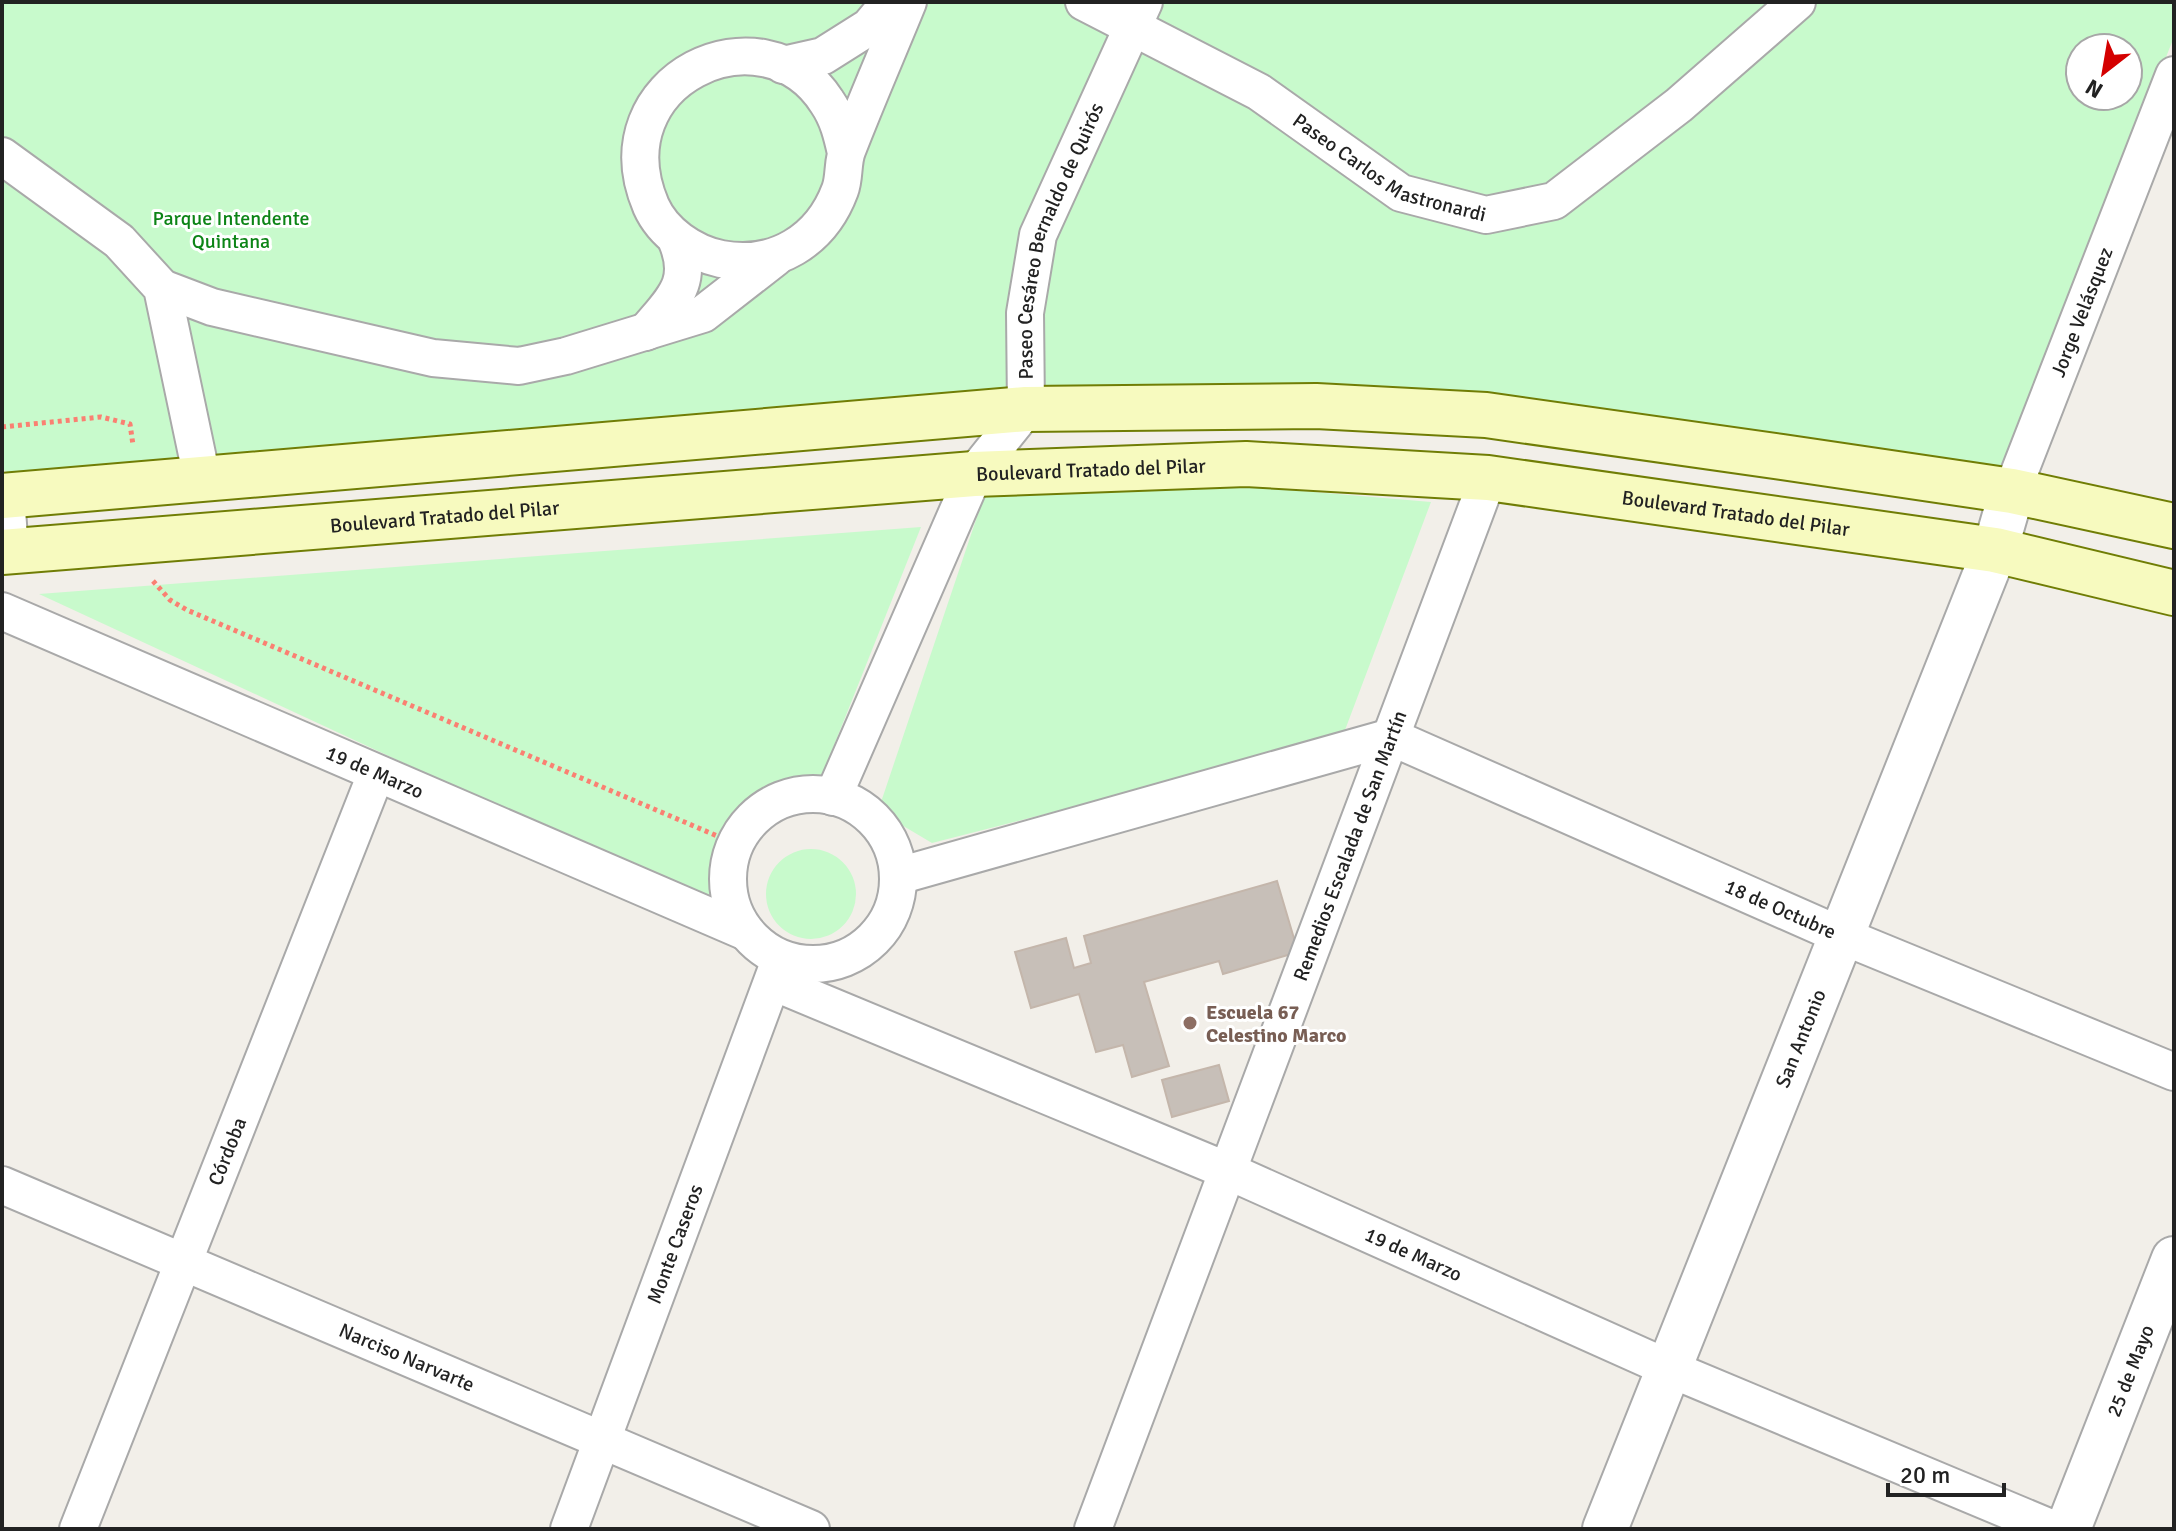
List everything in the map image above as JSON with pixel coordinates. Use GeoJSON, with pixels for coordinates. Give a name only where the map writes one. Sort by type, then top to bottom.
{"type":"FeatureCollection","features":[{"type":"Feature","properties":{"kind":"main road"},"geometry":{"type":"LineString","coordinates":[[3,495],[1026,409],[1316,406],[1486,415],[2012,491],[2174,526]]}},
{"type":"Feature","properties":{"kind":"main road","name":"Boulevard Tratado del Pilar"},"geometry":{"type":"LineString","coordinates":[[6,552],[974,474],[1246,464],[1488,478],[1995,550],[2174,593]]}},
{"type":"Feature","properties":{"kind":"main road"},"geometry":{"type":"LineString","coordinates":[[202,478],[210,536]]}},
{"type":"Feature","properties":{"kind":"street"},"geometry":{"type":"LineString","coordinates":[[783,65],[823,56],[869,27],[890,2]]}},
{"type":"Feature","properties":{"kind":"street"},"geometry":{"type":"LineString","coordinates":[[2,156],[119,241],[162,288],[212,307],[433,358],[519,366],[566,356],[703,314],[775,258],[805,242],[828,217],[842,187],[846,153],[908,2]]}},
{"type":"Feature","properties":{"kind":"street","name":"Paseo Carlos Mastronardi"},"geometry":{"type":"LineString","coordinates":[[1084,2],[1138,14],[1259,92],[1401,193],[1486,215],[1554,201],[1679,105],[1797,2]]}},
{"type":"Feature","properties":{"kind":"street","name":"Paseo Cesáreo Bernaldo de Quirós"},"geometry":{"type":"LineString","coordinates":[[833,797],[974,474],[1026,409],[1025,313],[1038,235],[1138,14]]}},
{"type":"Feature","properties":{"kind":"street"},"geometry":{"type":"LineString","coordinates":[[646,332],[678,293],[686,261],[676,239],[655,214],[642,184],[639,152],[646,120],[664,92],[689,71],[719,59],[751,57],[783,65],[807,79],[827,101],[839,125],[846,153]]}},
{"type":"Feature","properties":{"kind":"street","name":"Jorge Velásquez"},"geometry":{"type":"LineString","coordinates":[[1995,550],[2012,491],[2174,75]]}},
{"type":"Feature","properties":{"kind":"street"},"geometry":{"type":"LineString","coordinates":[[676,239],[706,256],[740,262],[775,258]]}},
{"type":"Feature","properties":{"kind":"street"},"geometry":{"type":"LineString","coordinates":[[162,288],[202,478]]}},
{"type":"Feature","properties":{"kind":"street","name":"Remedios Escalada de San Martín"},"geometry":{"type":"LineString","coordinates":[[1093,1529],[1488,478]]}},
{"type":"Feature","properties":{"kind":"street"},"geometry":{"type":"LineString","coordinates":[[3,495],[6,552]]}},
{"type":"Feature","properties":{"kind":"street","name":"San Antonio"},"geometry":{"type":"LineString","coordinates":[[1605,1529],[1995,550]]}},
{"type":"Feature","properties":{"kind":"street","name":"19 de Marzo"},"geometry":{"type":"LineString","coordinates":[[2,611],[746,932]]}},
{"type":"Feature","properties":{"kind":"street"},"geometry":{"type":"LineString","coordinates":[[898,876],[1391,737]]}},
{"type":"Feature","properties":{"kind":"street","name":"18 de Octubre"},"geometry":{"type":"LineString","coordinates":[[1391,737],[1840,935],[2174,1072]]}},
{"type":"Feature","properties":{"kind":"street","name":"Córdoba"},"geometry":{"type":"LineString","coordinates":[[78,1529],[376,774]]}},
{"type":"Feature","properties":{"kind":"street"},"geometry":{"type":"LineString","coordinates":[[803,795],[833,797],[851,804],[875,821],[891,846],[898,876],[895,904],[883,930],[862,950],[836,961],[776,970],[746,932],[732,906],[728,877],[736,844],[747,825],[770,806],[786,798],[803,795]]}},
{"type":"Feature","properties":{"kind":"street","name":"19 de Marzo"},"geometry":{"type":"LineString","coordinates":[[776,970],[1668,1368],[2053,1529]]}},
{"type":"Feature","properties":{"kind":"street","name":"Monte Caseros"},"geometry":{"type":"LineString","coordinates":[[569,1529],[776,970]]}},
{"type":"Feature","properties":{"kind":"street","name":"Narciso Narvarte"},"geometry":{"type":"LineString","coordinates":[[2,1185],[811,1529]]}},
{"type":"Feature","properties":{"kind":"street","name":"25 de Mayo"},"geometry":{"type":"LineString","coordinates":[[2068,1529],[2174,1259]]}},
{"type":"Feature","properties":{"kind":"path"},"geometry":{"type":"LineString","coordinates":[[2,427],[101,417],[130,424],[139,484]]}},
{"type":"Feature","properties":{"kind":"path"},"geometry":{"type":"LineString","coordinates":[[146,541],[152,579],[170,600],[187,610],[736,844]]}},
{"type":"Feature","properties":{"kind":"green space","name":"Parque Intendente Quintana"},"geometry":{"type":"Polygon","coordinates":[[[2,2],[2174,2],[2174,37],[2002,471],[997,396],[9,473],[2,469],[2,2]]]}},
{"type":"Feature","properties":{"kind":"green space"},"geometry":{"type":"Polygon","coordinates":[[[1255,487],[1431,502],[1342,738],[932,843],[878,811],[984,496],[1255,487]]]}},
{"type":"Feature","properties":{"kind":"green space"},"geometry":{"type":"Polygon","coordinates":[[[921,527],[819,783],[792,782],[767,788],[747,799],[730,815],[719,835],[713,857],[713,882],[719,909],[39,594],[921,527]]]}},
{"type":"Feature","properties":{"kind":"green space"},"geometry":{"type":"Polygon","coordinates":[[[811,849],[828,852],[843,862],[853,877],[856,894],[853,911],[843,926],[828,936],[811,939],[794,936],[779,926],[769,911],[766,894],[769,877],[779,862],[794,852],[811,849]]]}},
{"type":"Feature","properties":{"kind":"building"},"geometry":{"type":"Polygon","coordinates":[[[1277,881],[1298,952],[1223,974],[1219,961],[1144,982],[1169,1066],[1132,1077],[1123,1045],[1096,1052],[1079,994],[1031,1008],[1015,952],[1066,938],[1074,968],[1091,963],[1084,936],[1277,881]]]}},
{"type":"Feature","properties":{"kind":"building"},"geometry":{"type":"Polygon","coordinates":[[[1219,1065],[1229,1101],[1172,1117],[1162,1080],[1219,1065]]]}},
{"type":"Feature","properties":{"kind":"place","name":"Escuela 67 Celestino Marco"},"geometry":{"type":"Point","coordinates":[1190,1023]}}]}
